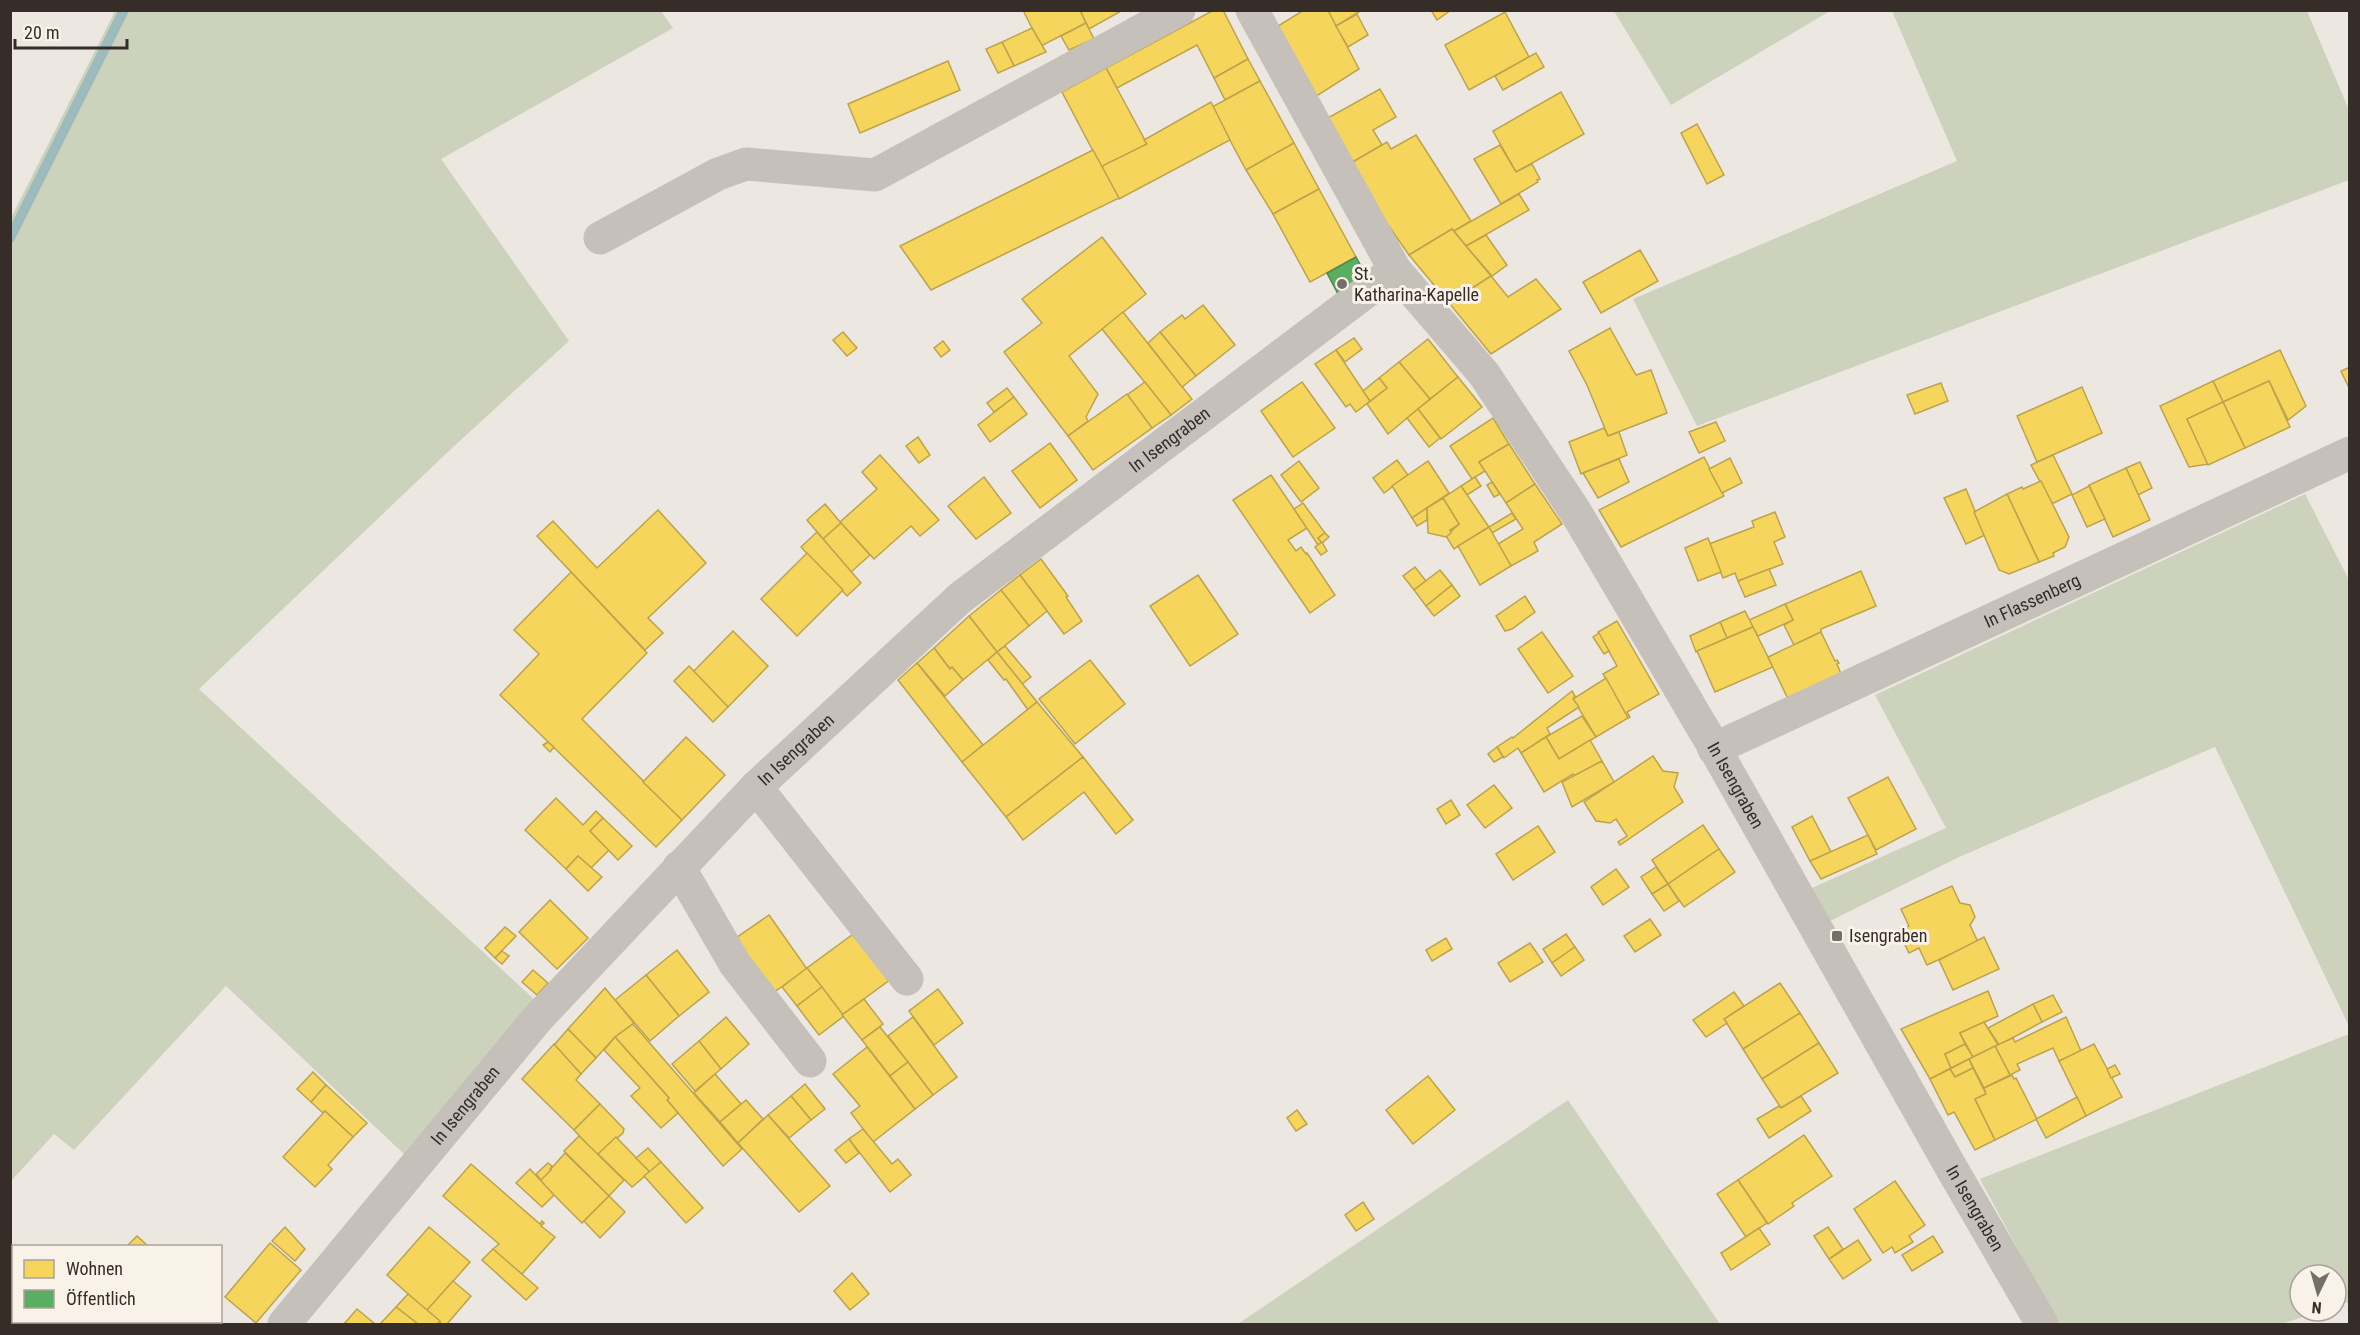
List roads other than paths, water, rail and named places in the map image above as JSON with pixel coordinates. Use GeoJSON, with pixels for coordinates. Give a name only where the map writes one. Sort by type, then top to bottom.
{"type":"FeatureCollection","features":[{"type":"Feature","properties":{"kind":"street"},"geometry":{"type":"LineString","coordinates":[[600,238],[718,174],[746,164],[875,175],[1179,10]]}},
{"type":"Feature","properties":{"kind":"street","name":"In Isengraben"},"geometry":{"type":"LineString","coordinates":[[1252,10],[1395,270],[1484,374],[1575,511],[1714,748],[2042,1324]]}},
{"type":"Feature","properties":{"kind":"street","name":"In Isengraben"},"geometry":{"type":"LineString","coordinates":[[284,1324],[538,1018],[756,787],[960,598],[1395,270]]}},
{"type":"Feature","properties":{"kind":"street","name":"In Flassenberg"},"geometry":{"type":"LineString","coordinates":[[1714,748],[2349,453]]}},
{"type":"Feature","properties":{"kind":"street"},"geometry":{"type":"LineString","coordinates":[[756,787],[907,979]]}},
{"type":"Feature","properties":{"kind":"street"},"geometry":{"type":"LineString","coordinates":[[679,867],[735,964],[810,1061]]}},
{"type":"Feature","properties":{"kind":"waterway"},"geometry":{"type":"LineString","coordinates":[[10,238],[124,10]]}},
{"type":"Feature","properties":{"kind":"place","name":"St. Katharina-Kapelle"},"geometry":{"type":"Point","coordinates":[1342,284]}},
{"type":"Feature","properties":{"kind":"place","name":"Isengraben"},"geometry":{"type":"Point","coordinates":[1837,936]}}]}
